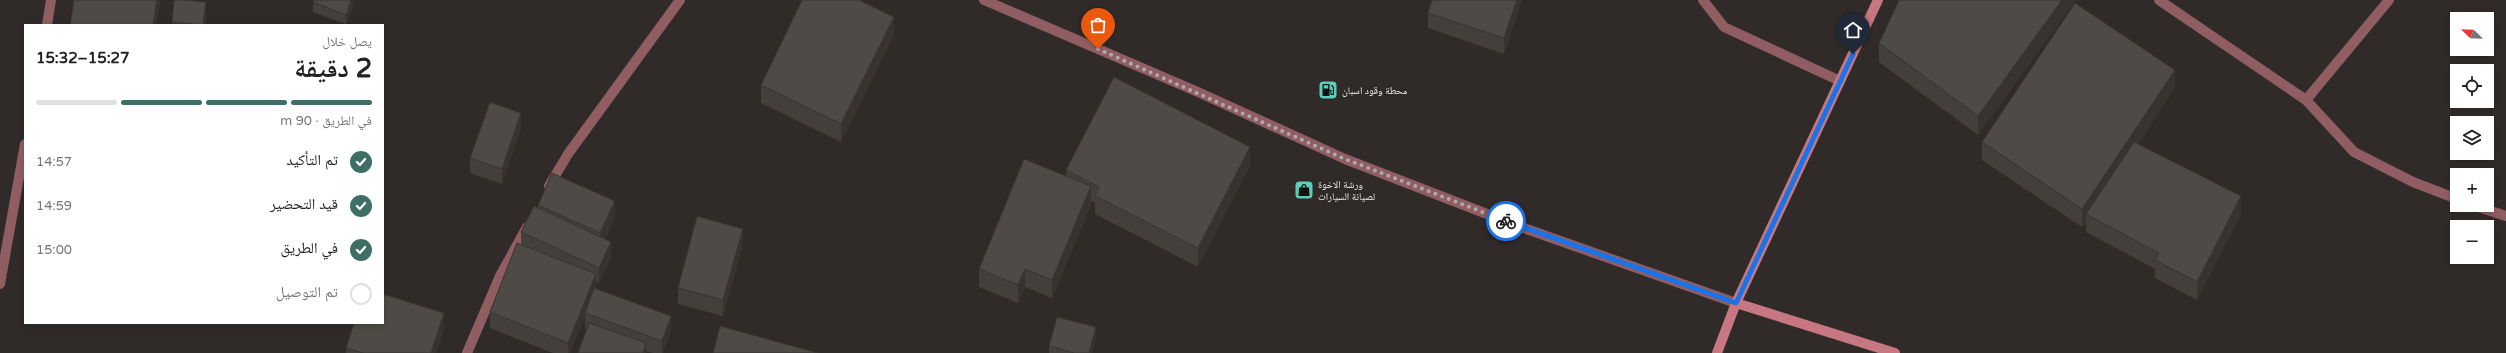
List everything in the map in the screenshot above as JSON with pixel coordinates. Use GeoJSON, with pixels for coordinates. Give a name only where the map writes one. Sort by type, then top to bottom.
{"type":"FeatureCollection","features":[{"type":"Feature","properties":{"kind":"street"},"geometry":{"type":"LineString","coordinates":[[47,24],[51,0]]}},
{"type":"Feature","properties":{"kind":"street"},"geometry":{"type":"LineString","coordinates":[[544,195],[568,154],[680,0]]}},
{"type":"Feature","properties":{"kind":"street"},"geometry":{"type":"LineString","coordinates":[[984,0],[1345,159],[1518,226],[1736,303],[1895,353]]}},
{"type":"Feature","properties":{"kind":"street"},"geometry":{"type":"LineString","coordinates":[[1703,0],[1724,27],[1840,81]]}},
{"type":"Feature","properties":{"kind":"street"},"geometry":{"type":"LineString","coordinates":[[1716,353],[1736,303],[1878,0]]}},
{"type":"Feature","properties":{"kind":"street"},"geometry":{"type":"LineString","coordinates":[[2159,0],[2306,100],[2354,152],[2413,182],[2450,196]]}},
{"type":"Feature","properties":{"kind":"street"},"geometry":{"type":"LineString","coordinates":[[2306,100],[2389,0]]}},
{"type":"Feature","properties":{"kind":"street"},"geometry":{"type":"LineString","coordinates":[[0,284],[24,150]]}},
{"type":"Feature","properties":{"kind":"street"},"geometry":{"type":"LineString","coordinates":[[2494,212],[2506,216]]}},
{"type":"Feature","properties":{"kind":"street"},"geometry":{"type":"LineString","coordinates":[[467,353],[500,276],[533,216]]}},
{"type":"Feature","properties":{"kind":"building"},"geometry":{"type":"Polygon","coordinates":[[[74,0],[157,0],[153,24],[70,24],[74,0]]]}},
{"type":"Feature","properties":{"kind":"building"},"geometry":{"type":"Polygon","coordinates":[[[174,0],[206,2],[203,24],[172,22],[174,0]]]}},
{"type":"Feature","properties":{"kind":"building"},"geometry":{"type":"Polygon","coordinates":[[[314,0],[351,0],[346,15],[313,2],[314,0]]]}},
{"type":"Feature","properties":{"kind":"building"},"geometry":{"type":"Polygon","coordinates":[[[802,0],[859,0],[894,17],[841,124],[761,85],[802,0]]]}},
{"type":"Feature","properties":{"kind":"building"},"geometry":{"type":"Polygon","coordinates":[[[1432,0],[1517,0],[1504,38],[1428,13],[1432,0]]]}},
{"type":"Feature","properties":{"kind":"building"},"geometry":{"type":"Polygon","coordinates":[[[1899,0],[2062,0],[1978,116],[1879,43],[1899,0]]]}},
{"type":"Feature","properties":{"kind":"building"},"geometry":{"type":"Polygon","coordinates":[[[2075,3],[2175,70],[2082,209],[1982,142],[2075,3]]]}},
{"type":"Feature","properties":{"kind":"building"},"geometry":{"type":"Polygon","coordinates":[[[1114,77],[1250,147],[1198,248],[1095,196],[1099,187],[1066,170],[1114,77]]]}},
{"type":"Feature","properties":{"kind":"building"},"geometry":{"type":"Polygon","coordinates":[[[490,102],[521,113],[502,169],[470,158],[490,102]]]}},
{"type":"Feature","properties":{"kind":"building"},"geometry":{"type":"Polygon","coordinates":[[[2134,142],[2241,196],[2197,282],[2155,260],[2159,253],[2086,214],[2134,142]]]}},
{"type":"Feature","properties":{"kind":"building"},"geometry":{"type":"Polygon","coordinates":[[[1024,159],[1091,186],[1052,280],[1025,269],[1018,285],[979,269],[1024,159]]]}},
{"type":"Feature","properties":{"kind":"building"},"geometry":{"type":"Polygon","coordinates":[[[552,173],[615,201],[600,233],[538,205],[552,173]]]}},
{"type":"Feature","properties":{"kind":"building"},"geometry":{"type":"Polygon","coordinates":[[[534,206],[611,242],[599,268],[521,232],[534,206]]]}},
{"type":"Feature","properties":{"kind":"building"},"geometry":{"type":"Polygon","coordinates":[[[697,216],[743,229],[723,300],[678,288],[697,216]]]}},
{"type":"Feature","properties":{"kind":"building"},"geometry":{"type":"Polygon","coordinates":[[[517,243],[596,274],[568,343],[490,312],[517,243]]]}},
{"type":"Feature","properties":{"kind":"building"},"geometry":{"type":"Polygon","coordinates":[[[594,288],[671,316],[662,341],[585,313],[594,288]]]}},
{"type":"Feature","properties":{"kind":"building"},"geometry":{"type":"Polygon","coordinates":[[[384,294],[444,313],[431,353],[363,353],[346,348],[354,324],[384,324],[384,294]]]}},
{"type":"Feature","properties":{"kind":"building"},"geometry":{"type":"Polygon","coordinates":[[[1057,317],[1096,327],[1089,353],[1074,353],[1049,346],[1057,317]]]}},
{"type":"Feature","properties":{"kind":"building"},"geometry":{"type":"Polygon","coordinates":[[[589,323],[646,343],[643,353],[578,353],[589,323]]]}},
{"type":"Feature","properties":{"kind":"building"},"geometry":{"type":"Polygon","coordinates":[[[720,326],[818,353],[713,353],[720,326]]]}},
{"type":"Feature","properties":{"kind":"way so far"},"geometry":{"type":"LineString","coordinates":[[1098,49],[1198,92],[1345,159],[1506,221]]}},
{"type":"Feature","properties":{"kind":"place","name":"محطة وقود اسبان"},"geometry":{"type":"Point","coordinates":[1328,90]}},
{"type":"Feature","properties":{"kind":"place","name":"ورشة الاخوة لصيانة السيارات"},"geometry":{"type":"Point","coordinates":[1304,190]}},
{"type":"Feature","properties":{"kind":"route"},"geometry":{"type":"LineString","coordinates":[[1506,221],[1736,303],[1853,54]]}}]}
